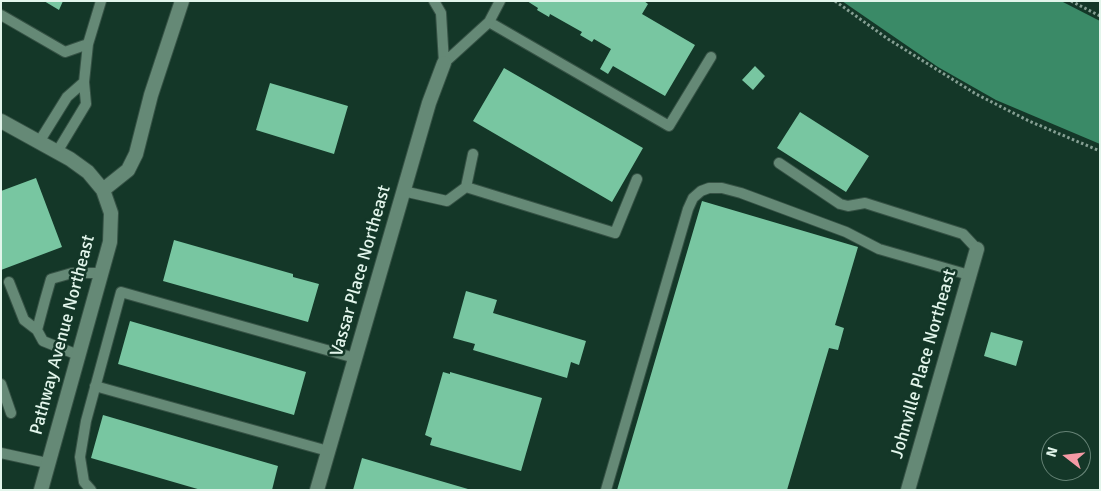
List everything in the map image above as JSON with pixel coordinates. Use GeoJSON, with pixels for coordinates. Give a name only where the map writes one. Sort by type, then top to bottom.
{"type":"FeatureCollection","features":[{"type":"Feature","properties":{"kind":"street"},"geometry":{"type":"LineString","coordinates":[[2,121],[88,172],[103,190],[128,170],[136,154],[151,95],[182,1]]}},
{"type":"Feature","properties":{"kind":"street","name":"Vassar Place Northeast"},"geometry":{"type":"LineString","coordinates":[[317,490],[429,103],[444,63]]}},
{"type":"Feature","properties":{"kind":"street","name":"Pathway Avenue Northeast"},"geometry":{"type":"LineString","coordinates":[[41,490],[110,242],[111,213],[103,190]]}},
{"type":"Feature","properties":{"kind":"street","name":"Johnville Place Northeast"},"geometry":{"type":"LineString","coordinates":[[908,490],[977,249]]}},
{"type":"Feature","properties":{"kind":"lane"},"geometry":{"type":"LineString","coordinates":[[57,152],[86,104],[84,82],[88,44],[101,1]]}},
{"type":"Feature","properties":{"kind":"lane"},"geometry":{"type":"LineString","coordinates":[[434,1],[441,14],[444,63]]}},
{"type":"Feature","properties":{"kind":"lane"},"geometry":{"type":"LineString","coordinates":[[444,63],[489,22],[500,1]]}},
{"type":"Feature","properties":{"kind":"lane"},"geometry":{"type":"LineString","coordinates":[[1,15],[65,52],[88,44]]}},
{"type":"Feature","properties":{"kind":"lane"},"geometry":{"type":"LineString","coordinates":[[489,22],[669,126],[712,57]]}},
{"type":"Feature","properties":{"kind":"lane"},"geometry":{"type":"LineString","coordinates":[[39,142],[67,97],[84,82]]}},
{"type":"Feature","properties":{"kind":"lane"},"geometry":{"type":"LineString","coordinates":[[403,191],[447,201],[466,187],[473,154]]}},
{"type":"Feature","properties":{"kind":"lane"},"geometry":{"type":"LineString","coordinates":[[779,163],[840,204],[848,206],[865,203],[954,231],[963,234],[977,249]]}},
{"type":"Feature","properties":{"kind":"lane"},"geometry":{"type":"LineString","coordinates":[[466,187],[615,233],[637,179]]}},
{"type":"Feature","properties":{"kind":"lane"},"geometry":{"type":"LineString","coordinates":[[606,490],[688,209],[693,198],[701,191],[709,188],[722,188],[846,232],[880,249],[969,275]]}},
{"type":"Feature","properties":{"kind":"lane"},"geometry":{"type":"LineString","coordinates":[[37,330],[51,279],[72,274],[101,273]]}},
{"type":"Feature","properties":{"kind":"lane"},"geometry":{"type":"LineString","coordinates":[[9,282],[24,320],[37,330],[43,341],[78,355]]}},
{"type":"Feature","properties":{"kind":"lane"},"geometry":{"type":"LineString","coordinates":[[91,490],[84,482],[80,457],[86,421],[121,292],[355,358]]}},
{"type":"Feature","properties":{"kind":"lane"},"geometry":{"type":"LineString","coordinates":[[1,384],[12,413]]}},
{"type":"Feature","properties":{"kind":"lane"},"geometry":{"type":"LineString","coordinates":[[95,386],[328,451]]}},
{"type":"Feature","properties":{"kind":"lane"},"geometry":{"type":"LineString","coordinates":[[1,453],[47,463]]}},
{"type":"Feature","properties":{"kind":"path"},"geometry":{"type":"LineString","coordinates":[[835,1],[888,39],[976,94],[1029,121],[1100,151]]}},
{"type":"Feature","properties":{"kind":"path"},"geometry":{"type":"LineString","coordinates":[[1071,1],[1100,16]]}},
{"type":"Feature","properties":{"kind":"shaded area"},"geometry":{"type":"Polygon","coordinates":[[[842,1],[1061,1],[1100,21],[1100,144],[996,100],[938,67],[842,1]]]}},
{"type":"Feature","properties":{"kind":"building"},"geometry":{"type":"Polygon","coordinates":[[[44,1],[63,1],[59,10],[44,1]]]}},
{"type":"Feature","properties":{"kind":"building"},"geometry":{"type":"Polygon","coordinates":[[[527,1],[644,1],[648,4],[642,14],[695,45],[665,96],[613,66],[608,74],[600,69],[611,49],[594,39],[592,42],[580,35],[582,32],[550,14],[549,17],[527,1]]]}},
{"type":"Feature","properties":{"kind":"building"},"geometry":{"type":"Polygon","coordinates":[[[755,66],[765,76],[753,90],[742,80],[755,66]]]}},
{"type":"Feature","properties":{"kind":"building"},"geometry":{"type":"Polygon","coordinates":[[[504,68],[643,148],[612,202],[473,121],[504,68]]]}},
{"type":"Feature","properties":{"kind":"building"},"geometry":{"type":"Polygon","coordinates":[[[270,83],[348,106],[334,154],[256,130],[270,83]]]}},
{"type":"Feature","properties":{"kind":"building"},"geometry":{"type":"Polygon","coordinates":[[[800,112],[869,156],[846,192],[777,148],[800,112]]]}},
{"type":"Feature","properties":{"kind":"building"},"geometry":{"type":"Polygon","coordinates":[[[36,178],[62,247],[1,270],[1,191],[36,178]]]}},
{"type":"Feature","properties":{"kind":"building"},"geometry":{"type":"Polygon","coordinates":[[[702,201],[858,247],[835,325],[844,328],[838,350],[829,348],[787,490],[617,490],[702,201]]]}},
{"type":"Feature","properties":{"kind":"building"},"geometry":{"type":"Polygon","coordinates":[[[174,240],[293,274],[293,277],[319,284],[308,322],[163,281],[174,240]]]}},
{"type":"Feature","properties":{"kind":"building"},"geometry":{"type":"Polygon","coordinates":[[[466,291],[497,300],[493,313],[586,341],[579,365],[571,362],[567,378],[473,350],[475,344],[453,338],[466,291]]]}},
{"type":"Feature","properties":{"kind":"building"},"geometry":{"type":"Polygon","coordinates":[[[130,321],[306,372],[294,415],[118,364],[130,321]]]}},
{"type":"Feature","properties":{"kind":"building"},"geometry":{"type":"Polygon","coordinates":[[[991,332],[1023,341],[1016,366],[984,356],[991,332]]]}},
{"type":"Feature","properties":{"kind":"building"},"geometry":{"type":"Polygon","coordinates":[[[443,372],[450,374],[450,372],[542,398],[521,471],[430,445],[432,438],[425,435],[443,372]]]}},
{"type":"Feature","properties":{"kind":"building"},"geometry":{"type":"Polygon","coordinates":[[[103,415],[278,466],[272,490],[201,490],[91,458],[103,415]]]}},
{"type":"Feature","properties":{"kind":"building"},"geometry":{"type":"Polygon","coordinates":[[[362,458],[468,489],[468,490],[353,490],[362,458]]]}}]}
